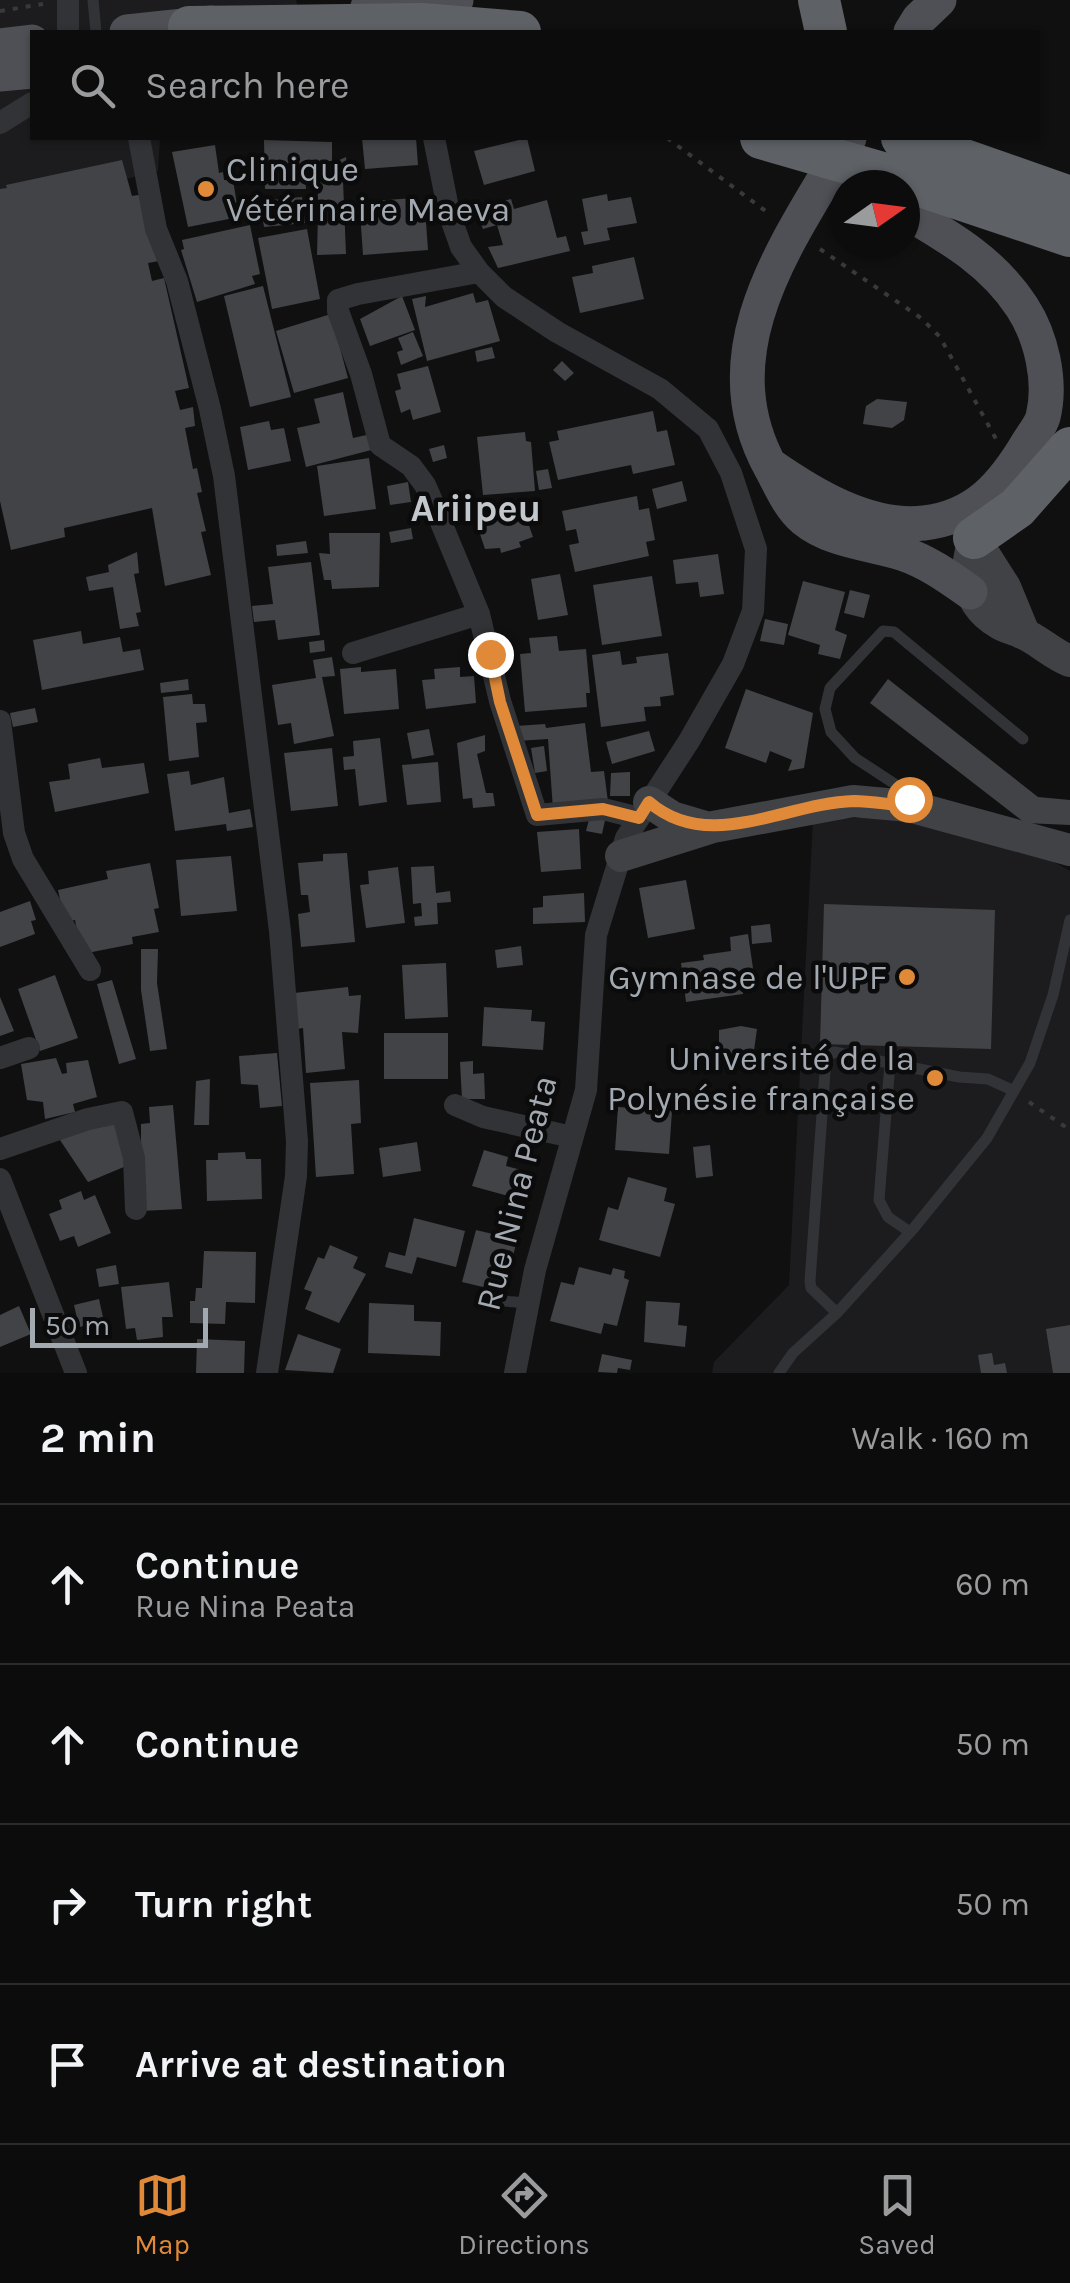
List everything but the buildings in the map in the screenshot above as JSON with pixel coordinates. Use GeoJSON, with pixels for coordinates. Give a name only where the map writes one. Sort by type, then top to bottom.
{"type":"FeatureCollection","features":[{"type":"Feature","properties":{"kind":"highway"},"geometry":{"type":"LineString","coordinates":[[820,0],[826,30]]}},
{"type":"Feature","properties":{"kind":"highway"},"geometry":{"type":"LineString","coordinates":[[188,27],[421,24],[495,30]]}},
{"type":"Feature","properties":{"kind":"highway"},"geometry":{"type":"LineString","coordinates":[[768,140],[882,173],[1068,209]]}},
{"type":"Feature","properties":{"kind":"highway"},"geometry":{"type":"LineString","coordinates":[[907,140],[1068,209]]}},
{"type":"Feature","properties":{"kind":"highway"},"geometry":{"type":"LineString","coordinates":[[965,140],[1068,209]]}},
{"type":"Feature","properties":{"kind":"highway"},"geometry":{"type":"LineString","coordinates":[[961,527],[1017,508],[1070,448]]}},
{"type":"Feature","properties":{"kind":"main road"},"geometry":{"type":"LineString","coordinates":[[151,30],[266,14],[456,0]]}},
{"type":"Feature","properties":{"kind":"main road"},"geometry":{"type":"LineString","coordinates":[[911,30],[938,0]]}},
{"type":"Feature","properties":{"kind":"main road"},"geometry":{"type":"LineString","coordinates":[[0,46],[30,42]]}},
{"type":"Feature","properties":{"kind":"main road"},"geometry":{"type":"LineString","coordinates":[[0,74],[30,71]]}},
{"type":"Feature","properties":{"kind":"main road"},"geometry":{"type":"LineString","coordinates":[[745,140],[830,178]]}},
{"type":"Feature","properties":{"kind":"main road"},"geometry":{"type":"LineString","coordinates":[[848,140],[792,231],[767,282],[752,330],[747,370],[756,432],[770,465],[804,519],[861,544],[906,555],[970,592]]}},
{"type":"Feature","properties":{"kind":"main road"},"geometry":{"type":"LineString","coordinates":[[906,555],[961,527],[1010,473],[1043,418],[1044,376],[1034,328],[1002,281],[971,251],[920,220]]}},
{"type":"Feature","properties":{"kind":"main road"},"geometry":{"type":"LineString","coordinates":[[770,465],[824,498],[881,520],[961,527]]}},
{"type":"Feature","properties":{"kind":"street"},"geometry":{"type":"LineString","coordinates":[[68,0],[68,30]]}},
{"type":"Feature","properties":{"kind":"street"},"geometry":{"type":"LineString","coordinates":[[0,123],[30,104]]}},
{"type":"Feature","properties":{"kind":"street"},"geometry":{"type":"LineString","coordinates":[[139,140],[156,230],[177,280],[224,476],[280,930],[295,1108],[296,1176],[267,1373]]}},
{"type":"Feature","properties":{"kind":"street","name":"Rue Nina Peata"},"geometry":{"type":"LineString","coordinates":[[434,140],[449,213],[461,247],[479,272],[504,297],[557,332],[660,389],[708,429],[730,473],[756,550],[753,611],[733,664],[623,847],[596,935],[586,1090],[528,1303],[515,1373]]}},
{"type":"Feature","properties":{"kind":"street"},"geometry":{"type":"LineString","coordinates":[[479,272],[338,300],[338,311],[361,374],[380,445],[411,466],[425,485],[479,614],[500,702],[537,815],[644,810],[709,828]]}},
{"type":"Feature","properties":{"kind":"street"},"geometry":{"type":"LineString","coordinates":[[961,527],[970,544],[970,592],[992,618],[1070,661]]}},
{"type":"Feature","properties":{"kind":"street"},"geometry":{"type":"LineString","coordinates":[[961,527],[1005,587],[1024,633]]}},
{"type":"Feature","properties":{"kind":"street"},"geometry":{"type":"LineString","coordinates":[[354,652],[479,614]]}},
{"type":"Feature","properties":{"kind":"street"},"geometry":{"type":"LineString","coordinates":[[0,721],[14,834],[23,858],[90,970]]}},
{"type":"Feature","properties":{"kind":"street"},"geometry":{"type":"LineString","coordinates":[[623,847],[852,801],[909,806],[1070,850]]}},
{"type":"Feature","properties":{"kind":"street"},"geometry":{"type":"LineString","coordinates":[[0,1058],[29,1048]]}},
{"type":"Feature","properties":{"kind":"street"},"geometry":{"type":"LineString","coordinates":[[454,1105],[483,1116],[572,1137]]}},
{"type":"Feature","properties":{"kind":"street"},"geometry":{"type":"LineString","coordinates":[[0,1149],[88,1119],[122,1112],[134,1158],[136,1209]]}},
{"type":"Feature","properties":{"kind":"street"},"geometry":{"type":"LineString","coordinates":[[0,1180],[76,1373]]}},
{"type":"Feature","properties":{"kind":"lane"},"geometry":{"type":"LineString","coordinates":[[93,0],[96,30]]}},
{"type":"Feature","properties":{"kind":"lane"},"geometry":{"type":"LineString","coordinates":[[909,806],[906,792],[855,758],[831,732],[825,709],[830,688],[883,631],[894,632],[1023,738]]}},
{"type":"Feature","properties":{"kind":"lane"},"geometry":{"type":"LineString","coordinates":[[779,1373],[910,1232],[987,1138],[1030,1064],[1053,996],[1070,920]]}},
{"type":"Feature","properties":{"kind":"lane"},"geometry":{"type":"LineString","coordinates":[[836,1313],[811,1288],[810,1281],[826,1058],[834,1052],[959,1077],[988,1079],[1012,1090]]}},
{"type":"Feature","properties":{"kind":"lane"},"geometry":{"type":"LineString","coordinates":[[890,1063],[879,1200],[888,1217],[910,1232]]}},
{"type":"Feature","properties":{"kind":"lane"},"geometry":{"type":"LineString","coordinates":[[489,1300],[528,1303]]}},
{"type":"Feature","properties":{"kind":"path"},"geometry":{"type":"LineString","coordinates":[[669,140],[792,231],[921,318],[940,337],[1007,460],[1010,473]]}},
{"type":"Feature","properties":{"kind":"path"},"geometry":{"type":"LineString","coordinates":[[1012,1090],[1070,1130]]}},
{"type":"Feature","properties":{"kind":"shaded area"},"geometry":{"type":"Polygon","coordinates":[[[0,0],[296,0],[304,30],[30,30],[30,140],[160,140],[158,171],[0,210],[0,0]]]}},
{"type":"Feature","properties":{"kind":"shaded area","name":"Université de la Polynésie française"},"geometry":{"type":"Polygon","coordinates":[[[898,816],[1052,861],[1070,871],[1070,1373],[712,1373],[714,1362],[789,1285],[813,820],[898,816]]]}},
{"type":"Feature","properties":{"kind":"place","name":"Clinique Vétérinaire Maeva"},"geometry":{"type":"Point","coordinates":[206,189]}},
{"type":"Feature","properties":{"kind":"place","name":"Gymnase de l'UPF"},"geometry":{"type":"Point","coordinates":[907,977]}},
{"type":"Feature","properties":{"kind":"place","name":"Université de la Polynésie française"},"geometry":{"type":"Point","coordinates":[935,1078]}},
{"type":"Feature","properties":{"kind":"district","name":"Ariipeu"},"geometry":{"type":"Point","coordinates":[476,508]}},
{"type":"Feature","properties":{"kind":"route"},"geometry":{"type":"LineString","coordinates":[[490,654],[500,702],[537,815],[603,809],[639,818],[649,802],[672,817],[709,828],[852,801],[909,806],[909,799]]}}]}
